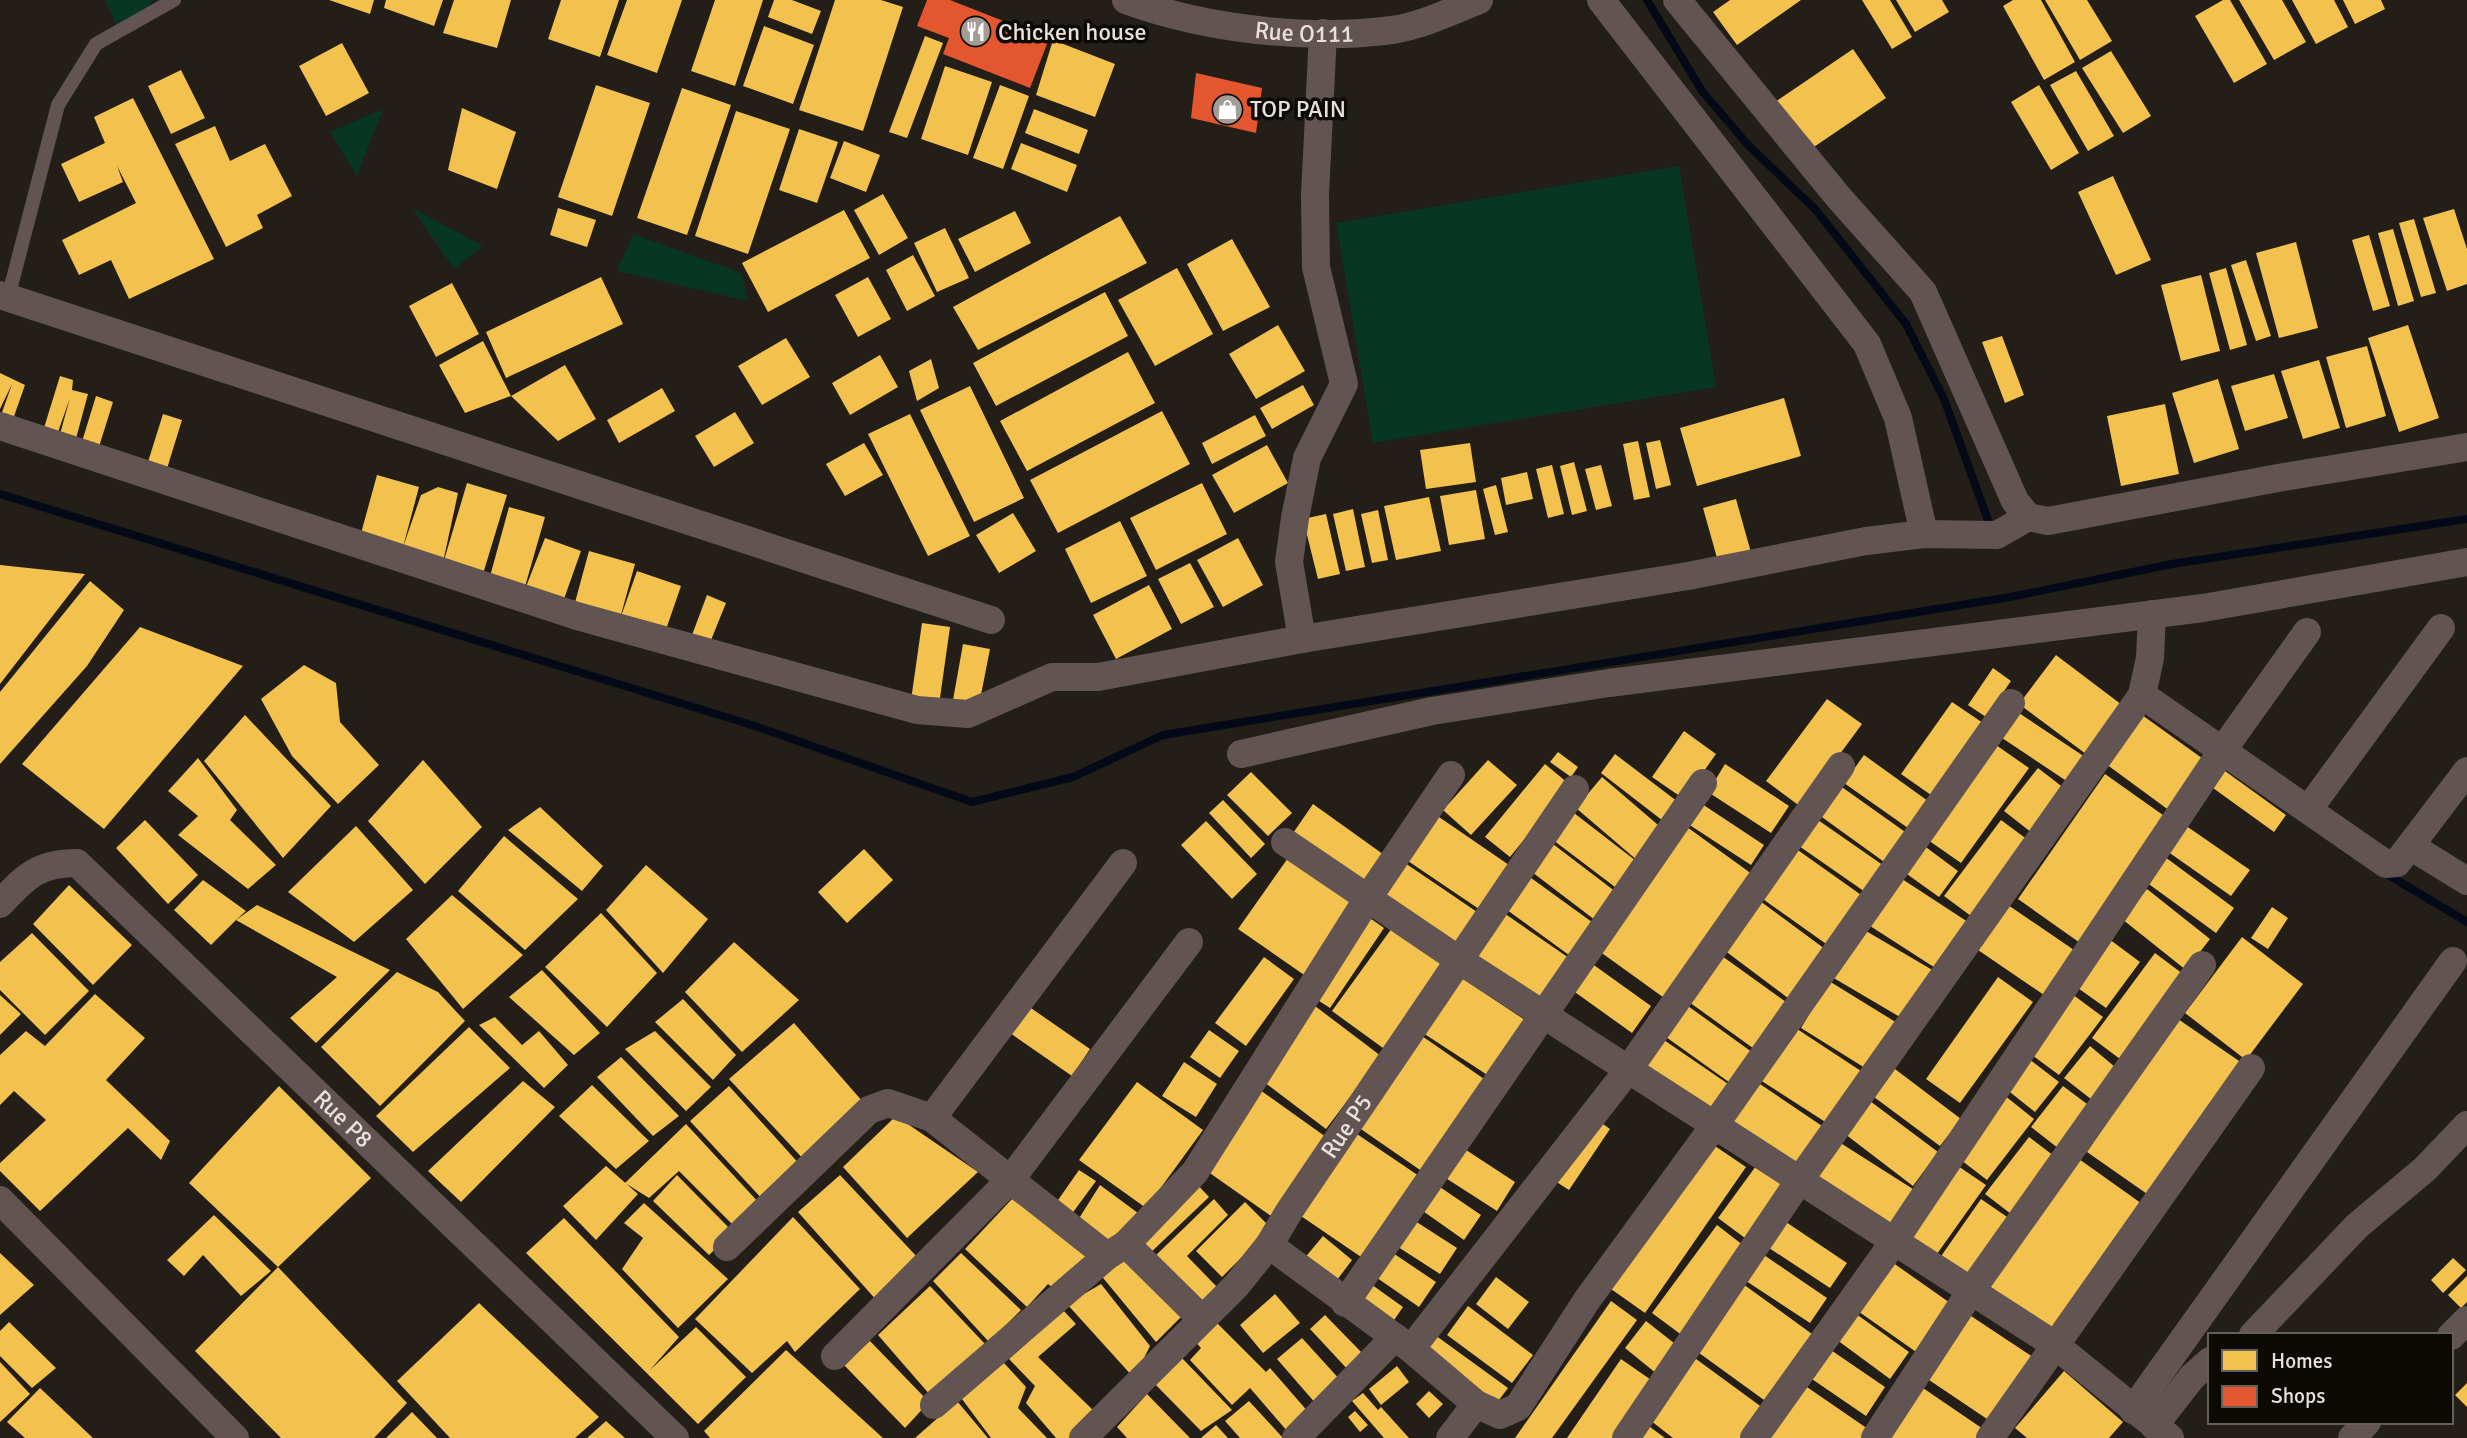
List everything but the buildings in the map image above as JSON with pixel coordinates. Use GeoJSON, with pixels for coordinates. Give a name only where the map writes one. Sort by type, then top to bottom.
{"type":"FeatureCollection","features":[{"type":"Feature","properties":{"kind":"street","name":"Rue O111"},"geometry":{"type":"LineString","coordinates":[[1126,0],[1241,28],[1323,33],[1395,30],[1479,0]]}},
{"type":"Feature","properties":{"kind":"street"},"geometry":{"type":"LineString","coordinates":[[1601,0],[1867,344],[1898,418],[1924,534]]}},
{"type":"Feature","properties":{"kind":"street"},"geometry":{"type":"LineString","coordinates":[[1677,0],[1840,199],[1923,292],[2015,500],[2028,517],[2048,522],[2278,478],[2467,447]]}},
{"type":"Feature","properties":{"kind":"street"},"geometry":{"type":"LineString","coordinates":[[1302,639],[1289,562],[1294,518],[1307,458],[1344,384],[1316,267],[1315,195],[1323,33]]}},
{"type":"Feature","properties":{"kind":"street"},"geometry":{"type":"LineString","coordinates":[[4,296],[991,620]]}},
{"type":"Feature","properties":{"kind":"street"},"geometry":{"type":"LineString","coordinates":[[0,426],[577,615],[917,710],[968,714],[1052,677],[1098,677],[1302,639],[1688,576],[1866,541],[1924,534],[1997,536],[2028,517]]}},
{"type":"Feature","properties":{"kind":"street"},"geometry":{"type":"LineString","coordinates":[[1241,754],[1432,711],[1609,683],[2152,614],[2467,562]]}},
{"type":"Feature","properties":{"kind":"street"},"geometry":{"type":"LineString","coordinates":[[1626,1438],[1799,1181],[2142,695],[2150,658],[2152,614]]}},
{"type":"Feature","properties":{"kind":"street"},"geometry":{"type":"LineString","coordinates":[[2308,810],[2441,628]]}},
{"type":"Feature","properties":{"kind":"street"},"geometry":{"type":"LineString","coordinates":[[1754,1438],[1893,1243],[2222,751],[2307,632]]}},
{"type":"Feature","properties":{"kind":"street"},"geometry":{"type":"LineString","coordinates":[[2142,695],[2386,864],[2397,863],[2412,847],[2467,771]]}},
{"type":"Feature","properties":{"kind":"street"},"geometry":{"type":"LineString","coordinates":[[1269,1245],[1403,1343],[1476,1404],[1500,1415],[1518,1407],[1587,1300],[1714,1126],[2011,703]]}},
{"type":"Feature","properties":{"kind":"street"},"geometry":{"type":"LineString","coordinates":[[1296,1438],[1403,1343],[1628,1070],[1841,766]]}},
{"type":"Feature","properties":{"kind":"street"},"geometry":{"type":"LineString","coordinates":[[934,1405],[1117,1250],[1195,1172],[1368,898],[1451,775]]}},
{"type":"Feature","properties":{"kind":"street"},"geometry":{"type":"LineString","coordinates":[[1345,1303],[1703,783]]}},
{"type":"Feature","properties":{"kind":"street","name":"Rue P5"},"geometry":{"type":"LineString","coordinates":[[1083,1438],[1236,1286],[1269,1245],[1575,789]]}},
{"type":"Feature","properties":{"kind":"street"},"geometry":{"type":"LineString","coordinates":[[1285,842],[1543,1015],[2055,1345],[2152,1425]]}},
{"type":"Feature","properties":{"kind":"street"},"geometry":{"type":"LineString","coordinates":[[2412,847],[2467,881]]}},
{"type":"Feature","properties":{"kind":"street","name":"Rue P8"},"geometry":{"type":"LineString","coordinates":[[0,904],[26,876],[51,863],[77,863],[675,1438]]}},
{"type":"Feature","properties":{"kind":"street"},"geometry":{"type":"LineString","coordinates":[[932,1118],[1123,863]]}},
{"type":"Feature","properties":{"kind":"street"},"geometry":{"type":"LineString","coordinates":[[835,1356],[1011,1179],[1189,942]]}},
{"type":"Feature","properties":{"kind":"street"},"geometry":{"type":"LineString","coordinates":[[2212,1333],[2453,961]]}},
{"type":"Feature","properties":{"kind":"street"},"geometry":{"type":"LineString","coordinates":[[1875,1438],[1971,1291],[2202,965]]}},
{"type":"Feature","properties":{"kind":"street"},"geometry":{"type":"LineString","coordinates":[[1990,1438],[2251,1068]]}},
{"type":"Feature","properties":{"kind":"street"},"geometry":{"type":"LineString","coordinates":[[727,1247],[869,1110],[888,1103],[932,1118],[1011,1179],[1036,1203],[1117,1250],[1201,1318]]}},
{"type":"Feature","properties":{"kind":"street"},"geometry":{"type":"LineString","coordinates":[[2255,1333],[2357,1226],[2425,1169],[2467,1125]]}},
{"type":"Feature","properties":{"kind":"street"},"geometry":{"type":"LineString","coordinates":[[0,1200],[235,1438]]}},
{"type":"Feature","properties":{"kind":"street"},"geometry":{"type":"LineString","coordinates":[[2453,1334],[2467,1320]]}},
{"type":"Feature","properties":{"kind":"street"},"geometry":{"type":"LineString","coordinates":[[2152,1425],[2208,1339]]}},
{"type":"Feature","properties":{"kind":"street"},"geometry":{"type":"LineString","coordinates":[[2152,1425],[2192,1377],[2208,1363]]}},
{"type":"Feature","properties":{"kind":"street"},"geometry":{"type":"LineString","coordinates":[[1450,1438],[1476,1404]]}},
{"type":"Feature","properties":{"kind":"street"},"geometry":{"type":"LineString","coordinates":[[2352,1438],[2365,1424]]}},
{"type":"Feature","properties":{"kind":"lane"},"geometry":{"type":"LineString","coordinates":[[4,296],[58,105],[96,44],[174,0]]}},
{"type":"Feature","properties":{"kind":"green space"},"geometry":{"type":"Polygon","coordinates":[[[105,0],[154,0],[121,35],[105,0]]]}},
{"type":"Feature","properties":{"kind":"green space"},"geometry":{"type":"Polygon","coordinates":[[[383,109],[357,176],[330,132],[383,109]]]}},
{"type":"Feature","properties":{"kind":"green space"},"geometry":{"type":"Polygon","coordinates":[[[1679,166],[1716,387],[1373,443],[1336,223],[1679,166]]]}},
{"type":"Feature","properties":{"kind":"green space"},"geometry":{"type":"Polygon","coordinates":[[[412,208],[483,246],[454,269],[412,208]]]}},
{"type":"Feature","properties":{"kind":"green space"},"geometry":{"type":"Polygon","coordinates":[[[633,234],[741,273],[748,301],[617,271],[633,234]]]}},
{"type":"Feature","properties":{"kind":"waterway"},"geometry":{"type":"LineString","coordinates":[[1647,0],[1702,91],[1748,145],[1815,209],[1906,324],[1944,399],[1988,520]]}},
{"type":"Feature","properties":{"kind":"waterway"},"geometry":{"type":"LineString","coordinates":[[0,494],[755,726],[972,802],[1073,777],[1163,735],[2010,597],[2172,564],[2467,519]]}},
{"type":"Feature","properties":{"kind":"waterway"},"geometry":{"type":"LineString","coordinates":[[2385,873],[2467,922]]}},
{"type":"Feature","properties":{"kind":"place","name":"Chicken house"},"geometry":{"type":"Point","coordinates":[975,32]}},
{"type":"Feature","properties":{"kind":"place","name":"TOP PAIN"},"geometry":{"type":"Point","coordinates":[1227,109]}}]}
